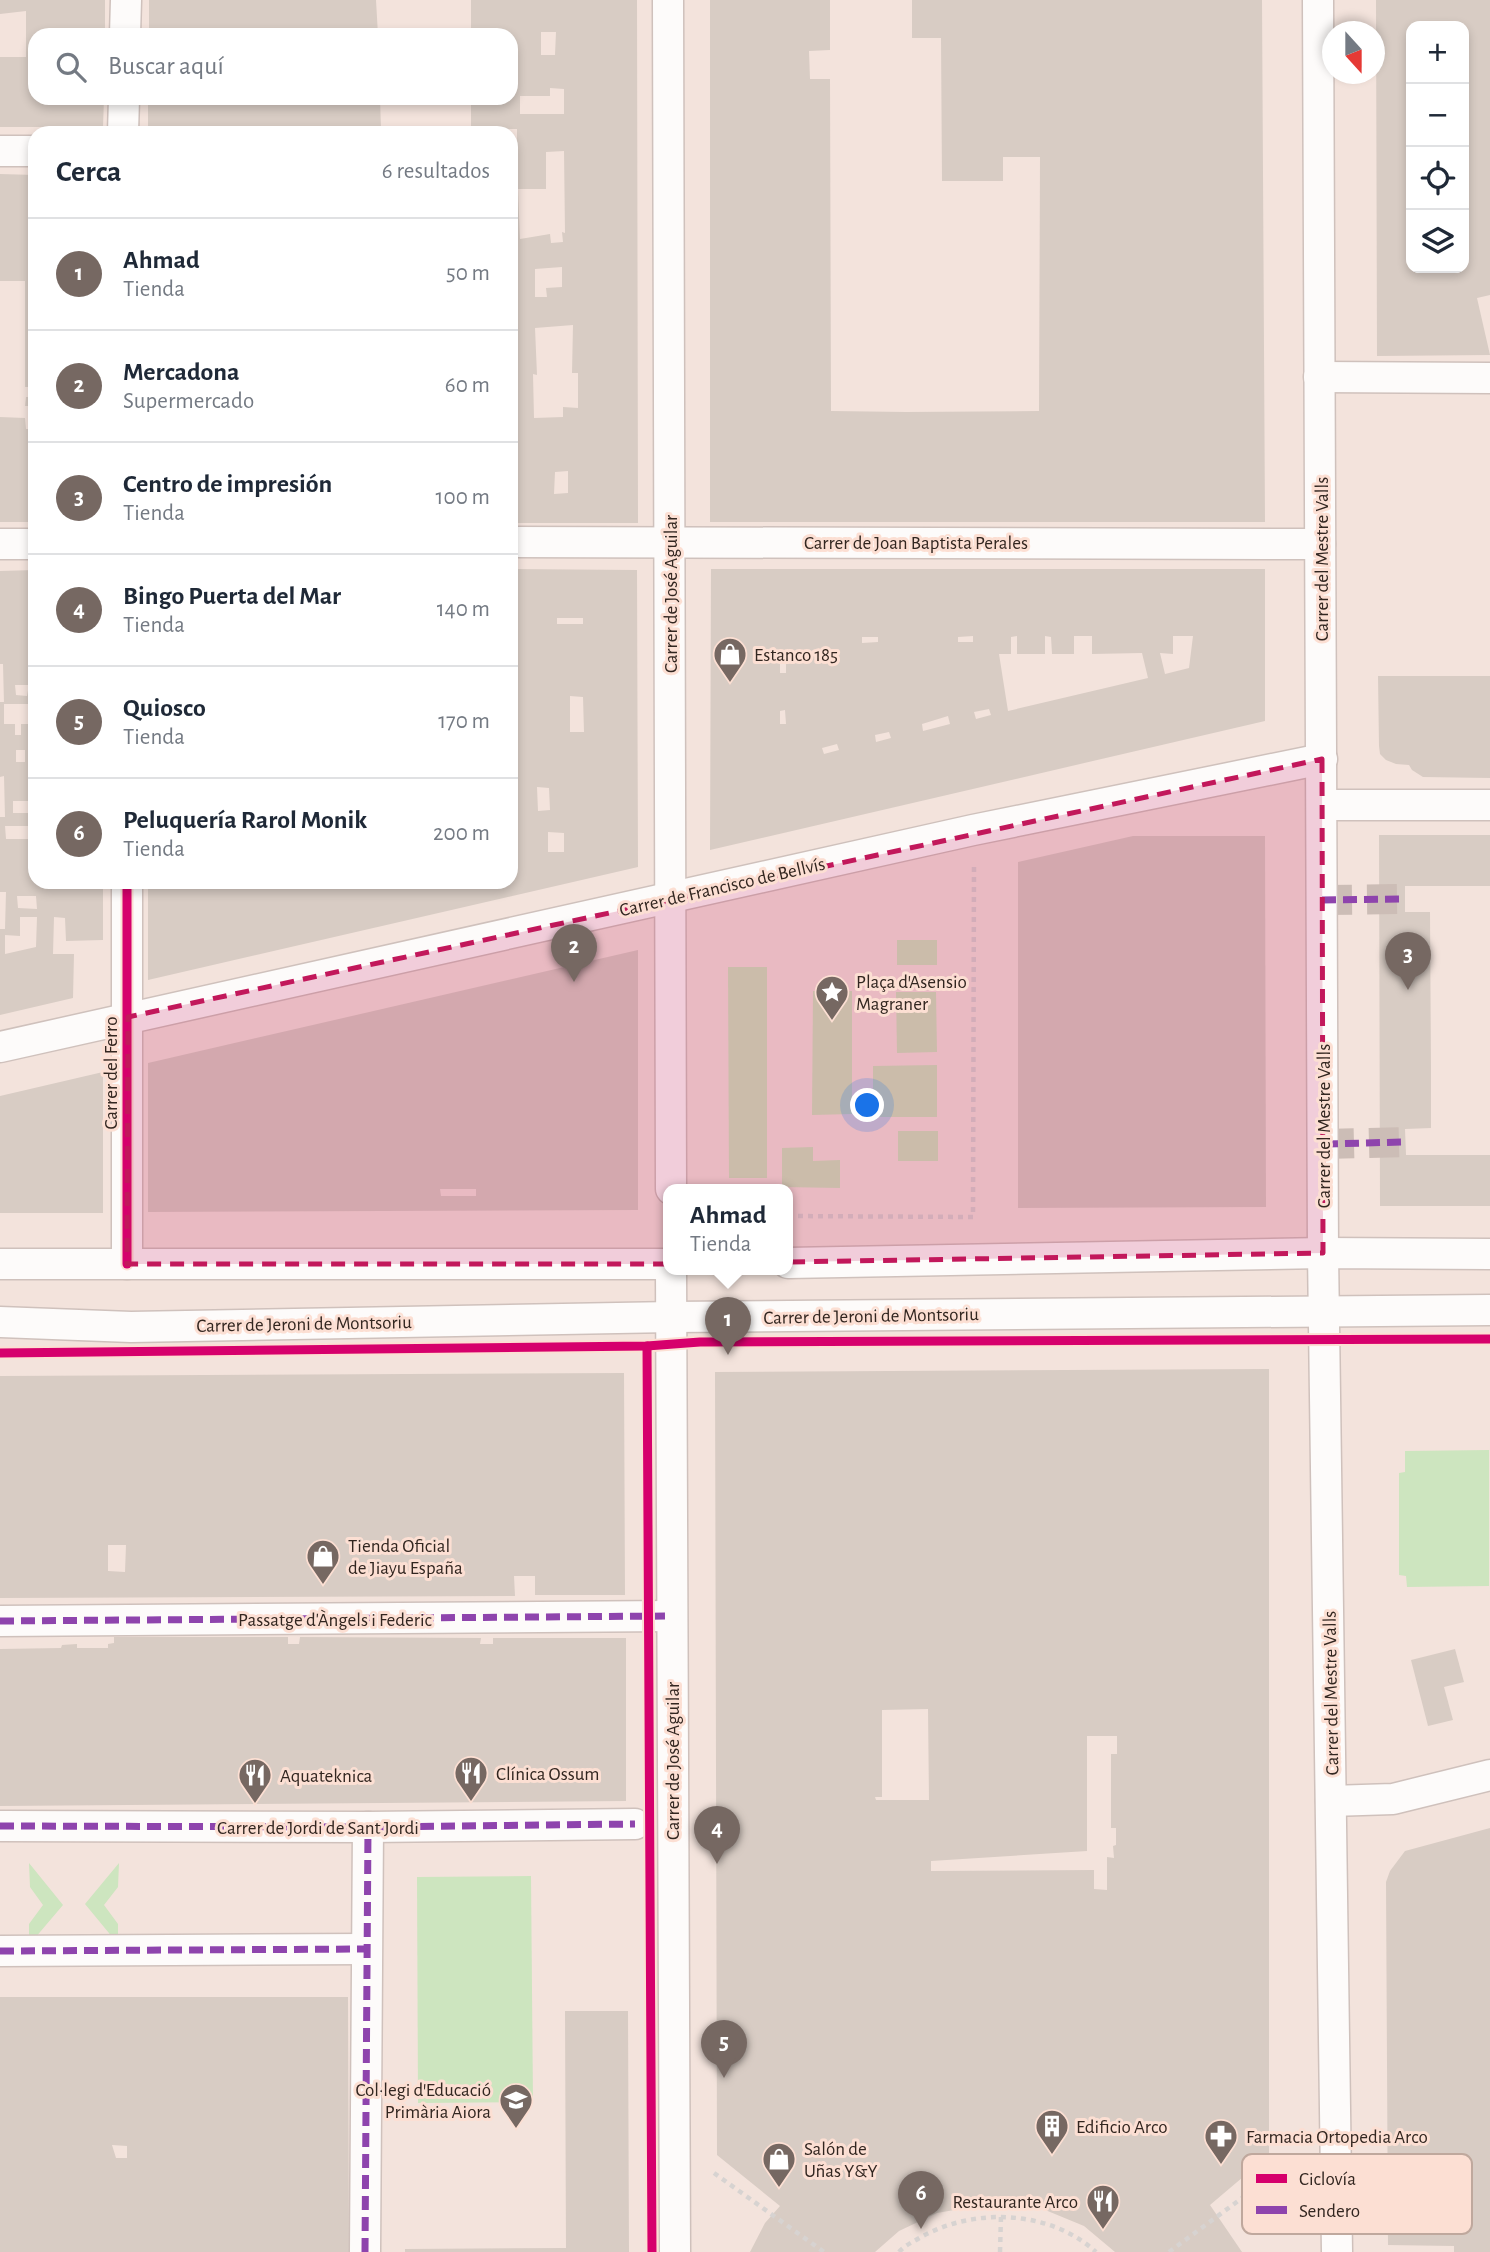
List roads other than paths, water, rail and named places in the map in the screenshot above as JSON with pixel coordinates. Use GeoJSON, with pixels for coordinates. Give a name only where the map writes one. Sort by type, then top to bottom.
{"type":"FeatureCollection","features":[{"type":"Feature","properties":{"kind":"street"},"geometry":{"type":"LineString","coordinates":[[125,28],[126,0]]}},
{"type":"Feature","properties":{"kind":"street","name":"Carrer de José Aguilar"},"geometry":{"type":"LineString","coordinates":[[668,0],[671,1184]]}},
{"type":"Feature","properties":{"kind":"street","name":"Carrer del Mestre Valls"},"geometry":{"type":"LineString","coordinates":[[1318,0],[1323,1253],[1336,2154]]}},
{"type":"Feature","properties":{"kind":"street"},"geometry":{"type":"LineString","coordinates":[[123,126],[124,105]]}},
{"type":"Feature","properties":{"kind":"street"},"geometry":{"type":"LineString","coordinates":[[0,151],[28,151]]}},
{"type":"Feature","properties":{"kind":"street"},"geometry":{"type":"LineString","coordinates":[[1319,377],[1490,377]]}},
{"type":"Feature","properties":{"kind":"street","name":"Carrer de Joan Baptista Perales"},"geometry":{"type":"LineString","coordinates":[[518,542],[1320,544]]}},
{"type":"Feature","properties":{"kind":"street"},"geometry":{"type":"LineString","coordinates":[[0,544],[28,544]]}},
{"type":"Feature","properties":{"kind":"street","name":"Carrer de Francisco de Bellvís"},"geometry":{"type":"LineString","coordinates":[[0,1047],[974,830],[1322,759]]}},
{"type":"Feature","properties":{"kind":"street"},"geometry":{"type":"LineString","coordinates":[[1322,804],[1490,805]]}},
{"type":"Feature","properties":{"kind":"street","name":"Carrer del Ferro"},"geometry":{"type":"LineString","coordinates":[[127,889],[127,1264]]}},
{"type":"Feature","properties":{"kind":"street"},"geometry":{"type":"LineString","coordinates":[[793,1263],[1323,1253],[1490,1254]]}},
{"type":"Feature","properties":{"kind":"street"},"geometry":{"type":"LineString","coordinates":[[0,1264],[663,1264]]}},
{"type":"Feature","properties":{"kind":"street","name":"Carrer de José Aguilar"},"geometry":{"type":"LineString","coordinates":[[671,1275],[675,2252]]}},
{"type":"Feature","properties":{"kind":"street","name":"Carrer de Jeroni de Montsoriu"},"geometry":{"type":"LineString","coordinates":[[0,1322],[131,1326],[673,1317],[1490,1310]]}},
{"type":"Feature","properties":{"kind":"street","name":"Passatge d'Àngels i Federic"},"geometry":{"type":"LineString","coordinates":[[0,1621],[671,1616]]}},
{"type":"Feature","properties":{"kind":"street"},"geometry":{"type":"LineString","coordinates":[[1331,1801],[1393,1799],[1490,1775]]}},
{"type":"Feature","properties":{"kind":"street","name":"Carrer de Jordi de Sant Jordi"},"geometry":{"type":"LineString","coordinates":[[0,1826],[368,1828],[635,1824]]}},
{"type":"Feature","properties":{"kind":"street"},"geometry":{"type":"LineString","coordinates":[[365,2252],[368,1828]]}},
{"type":"Feature","properties":{"kind":"street"},"geometry":{"type":"LineString","coordinates":[[0,1951],[366,1949]]}},
{"type":"Feature","properties":{"kind":"street","name":"Carrer del Mestre Valls"},"geometry":{"type":"LineString","coordinates":[[1337,2234],[1337,2252]]}},
{"type":"Feature","properties":{"kind":"tunnel"},"geometry":{"type":"LineString","coordinates":[[1322,900],[1405,899]]}},
{"type":"Feature","properties":{"kind":"tunnel"},"geometry":{"type":"LineString","coordinates":[[1324,1144],[1405,1142]]}},
{"type":"Feature","properties":{"kind":"place","name":"Estanco 185"},"geometry":{"type":"Point","coordinates":[730,684]}},
{"type":"Feature","properties":{"kind":"place","name":"Mercadona"},"geometry":{"type":"Point","coordinates":[574,982]}},
{"type":"Feature","properties":{"kind":"place","name":"Centro de impresión"},"geometry":{"type":"Point","coordinates":[1408,990]}},
{"type":"Feature","properties":{"kind":"place","name":"Plaça d'Asensio Magraner"},"geometry":{"type":"Point","coordinates":[832,1022]}},
{"type":"Feature","properties":{"kind":"place","name":"Ahmad"},"geometry":{"type":"Point","coordinates":[728,1355]}},
{"type":"Feature","properties":{"kind":"place","name":"Tienda Oficial de Jiayu España"},"geometry":{"type":"Point","coordinates":[323,1586]}},
{"type":"Feature","properties":{"kind":"place","name":"Clínica Ossum"},"geometry":{"type":"Point","coordinates":[471,1803]}},
{"type":"Feature","properties":{"kind":"place","name":"Aquateknica"},"geometry":{"type":"Point","coordinates":[255,1805]}},
{"type":"Feature","properties":{"kind":"place","name":"Bingo Puerta del Mar"},"geometry":{"type":"Point","coordinates":[717,1864]}},
{"type":"Feature","properties":{"kind":"place","name":"Quiosco"},"geometry":{"type":"Point","coordinates":[724,2078]}},
{"type":"Feature","properties":{"kind":"place","name":"Col·legi d'Educació Primària Aiora"},"geometry":{"type":"Point","coordinates":[516,2130]}},
{"type":"Feature","properties":{"kind":"place","name":"Edificio Arco"},"geometry":{"type":"Point","coordinates":[1052,2156]}},
{"type":"Feature","properties":{"kind":"place","name":"Farmacia Ortopedia Arco"},"geometry":{"type":"Point","coordinates":[1221,2166]}},
{"type":"Feature","properties":{"kind":"place","name":"Salón de Uñas Y&Y"},"geometry":{"type":"Point","coordinates":[779,2189]}},
{"type":"Feature","properties":{"kind":"place","name":"Peluquería Rarol Monik"},"geometry":{"type":"Point","coordinates":[921,2229]}},
{"type":"Feature","properties":{"kind":"place","name":"Restaurante Arco"},"geometry":{"type":"Point","coordinates":[1103,2231]}}]}
